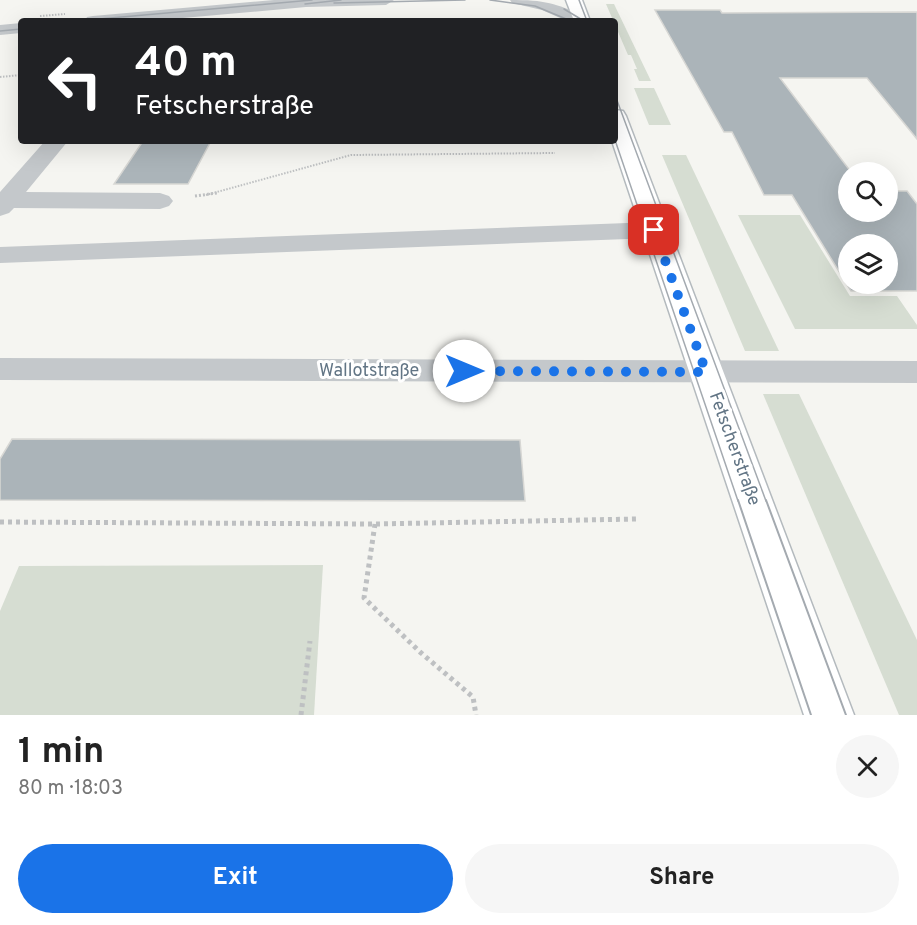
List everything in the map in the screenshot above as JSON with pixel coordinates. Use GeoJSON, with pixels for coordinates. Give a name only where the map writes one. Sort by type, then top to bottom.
{"type":"FeatureCollection","features":[{"type":"Feature","properties":{"kind":"main road"},"geometry":{"type":"LineString","coordinates":[[574,0],[580,18]]}},
{"type":"Feature","properties":{"kind":"main road","name":"Fetscherstraße"},"geometry":{"type":"LineString","coordinates":[[618,125],[829,715]]}},
{"type":"Feature","properties":{"kind":"street"},"geometry":{"type":"LineString","coordinates":[[160,18],[327,0]]}},
{"type":"Feature","properties":{"kind":"street"},"geometry":{"type":"LineString","coordinates":[[306,2],[386,0]]}},
{"type":"Feature","properties":{"kind":"street"},"geometry":{"type":"LineString","coordinates":[[518,0],[547,6],[574,18]]}},
{"type":"Feature","properties":{"kind":"street"},"geometry":{"type":"LineString","coordinates":[[0,30],[18,28]]}},
{"type":"Feature","properties":{"kind":"street"},"geometry":{"type":"LineString","coordinates":[[3,204],[54,144]]}},
{"type":"Feature","properties":{"kind":"street"},"geometry":{"type":"LineString","coordinates":[[3,204],[160,201]]}},
{"type":"Feature","properties":{"kind":"street"},"geometry":{"type":"LineString","coordinates":[[0,255],[654,230]]}},
{"type":"Feature","properties":{"kind":"street","name":"Wallotstraße"},"geometry":{"type":"LineString","coordinates":[[0,369],[917,372]]}},
{"type":"Feature","properties":{"kind":"path"},"geometry":{"type":"LineString","coordinates":[[0,77],[18,75]]}},
{"type":"Feature","properties":{"kind":"path"},"geometry":{"type":"LineString","coordinates":[[160,201],[217,194],[351,155],[555,153]]}},
{"type":"Feature","properties":{"kind":"path"},"geometry":{"type":"LineString","coordinates":[[0,522],[375,524],[636,519]]}},
{"type":"Feature","properties":{"kind":"path"},"geometry":{"type":"LineString","coordinates":[[375,524],[364,598],[420,652],[473,697],[476,715]]}},
{"type":"Feature","properties":{"kind":"path"},"geometry":{"type":"LineString","coordinates":[[301,715],[310,640]]}},
{"type":"Feature","properties":{"kind":"shaded area"},"geometry":{"type":"Polygon","coordinates":[[[606,4],[614,4],[651,81],[639,81],[634,69],[637,69],[618,32],[618,18],[612,18],[606,4]]]}},
{"type":"Feature","properties":{"kind":"shaded area"},"geometry":{"type":"Polygon","coordinates":[[[634,88],[654,88],[671,125],[649,125],[634,88]]]}},
{"type":"Feature","properties":{"kind":"shaded area"},"geometry":{"type":"Polygon","coordinates":[[[662,155],[686,155],[779,351],[745,351],[662,155]]]}},
{"type":"Feature","properties":{"kind":"shaded area"},"geometry":{"type":"Polygon","coordinates":[[[738,215],[800,215],[838,277],[838,294],[897,296],[917,325],[917,329],[795,329],[738,215]]]}},
{"type":"Feature","properties":{"kind":"shaded area"},"geometry":{"type":"Polygon","coordinates":[[[763,394],[799,394],[917,640],[917,715],[899,715],[763,394]]]}},
{"type":"Feature","properties":{"kind":"shaded area"},"geometry":{"type":"Polygon","coordinates":[[[323,565],[314,715],[0,715],[0,611],[19,566],[323,565]]]}},
{"type":"Feature","properties":{"kind":"building"},"geometry":{"type":"Polygon","coordinates":[[[655,10],[720,10],[722,13],[917,12],[917,139],[867,78],[780,78],[843,162],[838,162],[838,222],[898,222],[898,191],[907,191],[917,204],[917,291],[898,291],[898,234],[838,234],[838,270],[792,195],[764,195],[732,132],[724,132],[655,10]]]}},
{"type":"Feature","properties":{"kind":"building"},"geometry":{"type":"Polygon","coordinates":[[[141,144],[209,144],[188,184],[114,184],[141,144]]]}},
{"type":"Feature","properties":{"kind":"building"},"geometry":{"type":"Polygon","coordinates":[[[12,439],[520,440],[525,501],[0,500],[0,459],[12,439]]]}},
{"type":"Feature","properties":{"kind":"tram line"},"geometry":{"type":"LineString","coordinates":[[111,18],[312,0]]}},
{"type":"Feature","properties":{"kind":"tram line"},"geometry":{"type":"LineString","coordinates":[[305,4],[341,0]]}},
{"type":"Feature","properties":{"kind":"tram line"},"geometry":{"type":"LineString","coordinates":[[334,3],[465,0]]}},
{"type":"Feature","properties":{"kind":"tram line"},"geometry":{"type":"LineString","coordinates":[[490,0],[535,6],[564,18]]}},
{"type":"Feature","properties":{"kind":"tram line"},"geometry":{"type":"LineString","coordinates":[[579,0],[586,18]]}},
{"type":"Feature","properties":{"kind":"tram line"},"geometry":{"type":"LineString","coordinates":[[564,9],[579,18]]}},
{"type":"Feature","properties":{"kind":"tram line"},"geometry":{"type":"LineString","coordinates":[[0,31],[18,29]]}},
{"type":"Feature","properties":{"kind":"tram line"},"geometry":{"type":"LineString","coordinates":[[618,103],[766,501]]}},
{"type":"Feature","properties":{"kind":"tram line"},"geometry":{"type":"LineString","coordinates":[[616,144],[738,501]]}},
{"type":"Feature","properties":{"kind":"tram line"},"geometry":{"type":"LineString","coordinates":[[738,500],[811,715]]}},
{"type":"Feature","properties":{"kind":"tram line"},"geometry":{"type":"LineString","coordinates":[[766,500],[846,715]]}},
{"type":"Feature","properties":{"kind":"route"},"geometry":{"type":"LineString","coordinates":[[464,371],[706,372],[654,230]]}}]}
